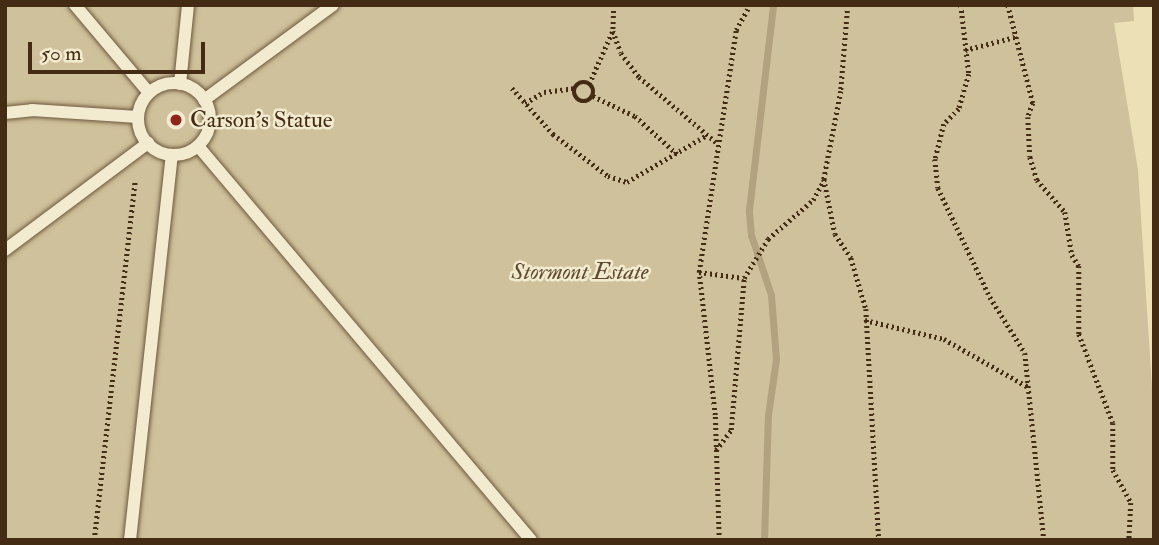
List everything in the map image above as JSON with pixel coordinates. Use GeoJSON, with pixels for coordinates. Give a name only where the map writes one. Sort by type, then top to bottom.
{"type":"FeatureCollection","features":[{"type":"Feature","properties":{"kind":"lane"},"geometry":{"type":"LineString","coordinates":[[75,5],[149,93]]}},
{"type":"Feature","properties":{"kind":"lane"},"geometry":{"type":"LineString","coordinates":[[180,84],[188,5]]}},
{"type":"Feature","properties":{"kind":"lane"},"geometry":{"type":"LineString","coordinates":[[204,100],[333,5]]}},
{"type":"Feature","properties":{"kind":"lane"},"geometry":{"type":"LineString","coordinates":[[180,84],[204,100],[209,128],[198,146],[172,155],[148,143],[138,117],[149,93],[180,84]]}},
{"type":"Feature","properties":{"kind":"lane"},"geometry":{"type":"LineString","coordinates":[[5,113],[32,110],[138,117]]}},
{"type":"Feature","properties":{"kind":"lane"},"geometry":{"type":"LineString","coordinates":[[5,250],[148,143]]}},
{"type":"Feature","properties":{"kind":"lane"},"geometry":{"type":"LineString","coordinates":[[198,146],[531,540]]}},
{"type":"Feature","properties":{"kind":"lane"},"geometry":{"type":"LineString","coordinates":[[130,540],[172,155]]}},
{"type":"Feature","properties":{"kind":"path"},"geometry":{"type":"LineString","coordinates":[[614,5],[613,28],[589,84],[593,96],[635,116],[677,154]]}},
{"type":"Feature","properties":{"kind":"path"},"geometry":{"type":"LineString","coordinates":[[719,540],[716,450],[699,272],[716,142],[732,79],[736,30],[750,5]]}},
{"type":"Feature","properties":{"kind":"path"},"geometry":{"type":"LineString","coordinates":[[716,450],[731,430],[744,278],[768,239],[813,200],[824,179],[841,91],[848,5]]}},
{"type":"Feature","properties":{"kind":"path"},"geometry":{"type":"LineString","coordinates":[[961,5],[969,74],[959,109],[944,124],[935,159],[937,188],[990,298],[1025,353],[1044,540]]}},
{"type":"Feature","properties":{"kind":"path"},"geometry":{"type":"LineString","coordinates":[[1008,5],[1033,103],[1028,117],[1030,158],[1037,180],[1065,212],[1072,255],[1081,277],[1079,334],[1113,423],[1113,470],[1130,503],[1129,540]]}},
{"type":"Feature","properties":{"kind":"path"},"geometry":{"type":"LineString","coordinates":[[613,28],[621,52],[639,77],[716,142]]}},
{"type":"Feature","properties":{"kind":"path"},"geometry":{"type":"LineString","coordinates":[[965,50],[1015,37],[1017,42]]}},
{"type":"Feature","properties":{"kind":"path"},"geometry":{"type":"LineString","coordinates":[[525,103],[544,92],[589,84]]}},
{"type":"Feature","properties":{"kind":"path"},"geometry":{"type":"LineString","coordinates":[[512,88],[553,134],[608,176],[627,182],[707,135]]}},
{"type":"Feature","properties":{"kind":"path"},"geometry":{"type":"LineString","coordinates":[[576,88],[581,102],[593,96]]}},
{"type":"Feature","properties":{"kind":"path"},"geometry":{"type":"LineString","coordinates":[[824,179],[835,234],[851,258],[866,320],[878,540]]}},
{"type":"Feature","properties":{"kind":"path"},"geometry":{"type":"LineString","coordinates":[[94,540],[135,180]]}},
{"type":"Feature","properties":{"kind":"path"},"geometry":{"type":"LineString","coordinates":[[699,272],[744,278]]}},
{"type":"Feature","properties":{"kind":"path"},"geometry":{"type":"LineString","coordinates":[[866,320],[944,339],[1029,387]]}},
{"type":"Feature","properties":{"kind":"green space","name":"Stormont Estate"},"geometry":{"type":"Polygon","coordinates":[[[5,5],[1133,5],[1134,21],[1114,23],[1138,170],[1154,419],[1154,540],[5,540],[5,5]]]}},
{"type":"Feature","properties":{"kind":"waterway"},"geometry":{"type":"LineString","coordinates":[[764,540],[768,415],[776,359],[771,295],[751,235],[749,210],[773,5]]}},
{"type":"Feature","properties":{"kind":"place","name":"Carson's Statue"},"geometry":{"type":"Point","coordinates":[176,120]}}]}
